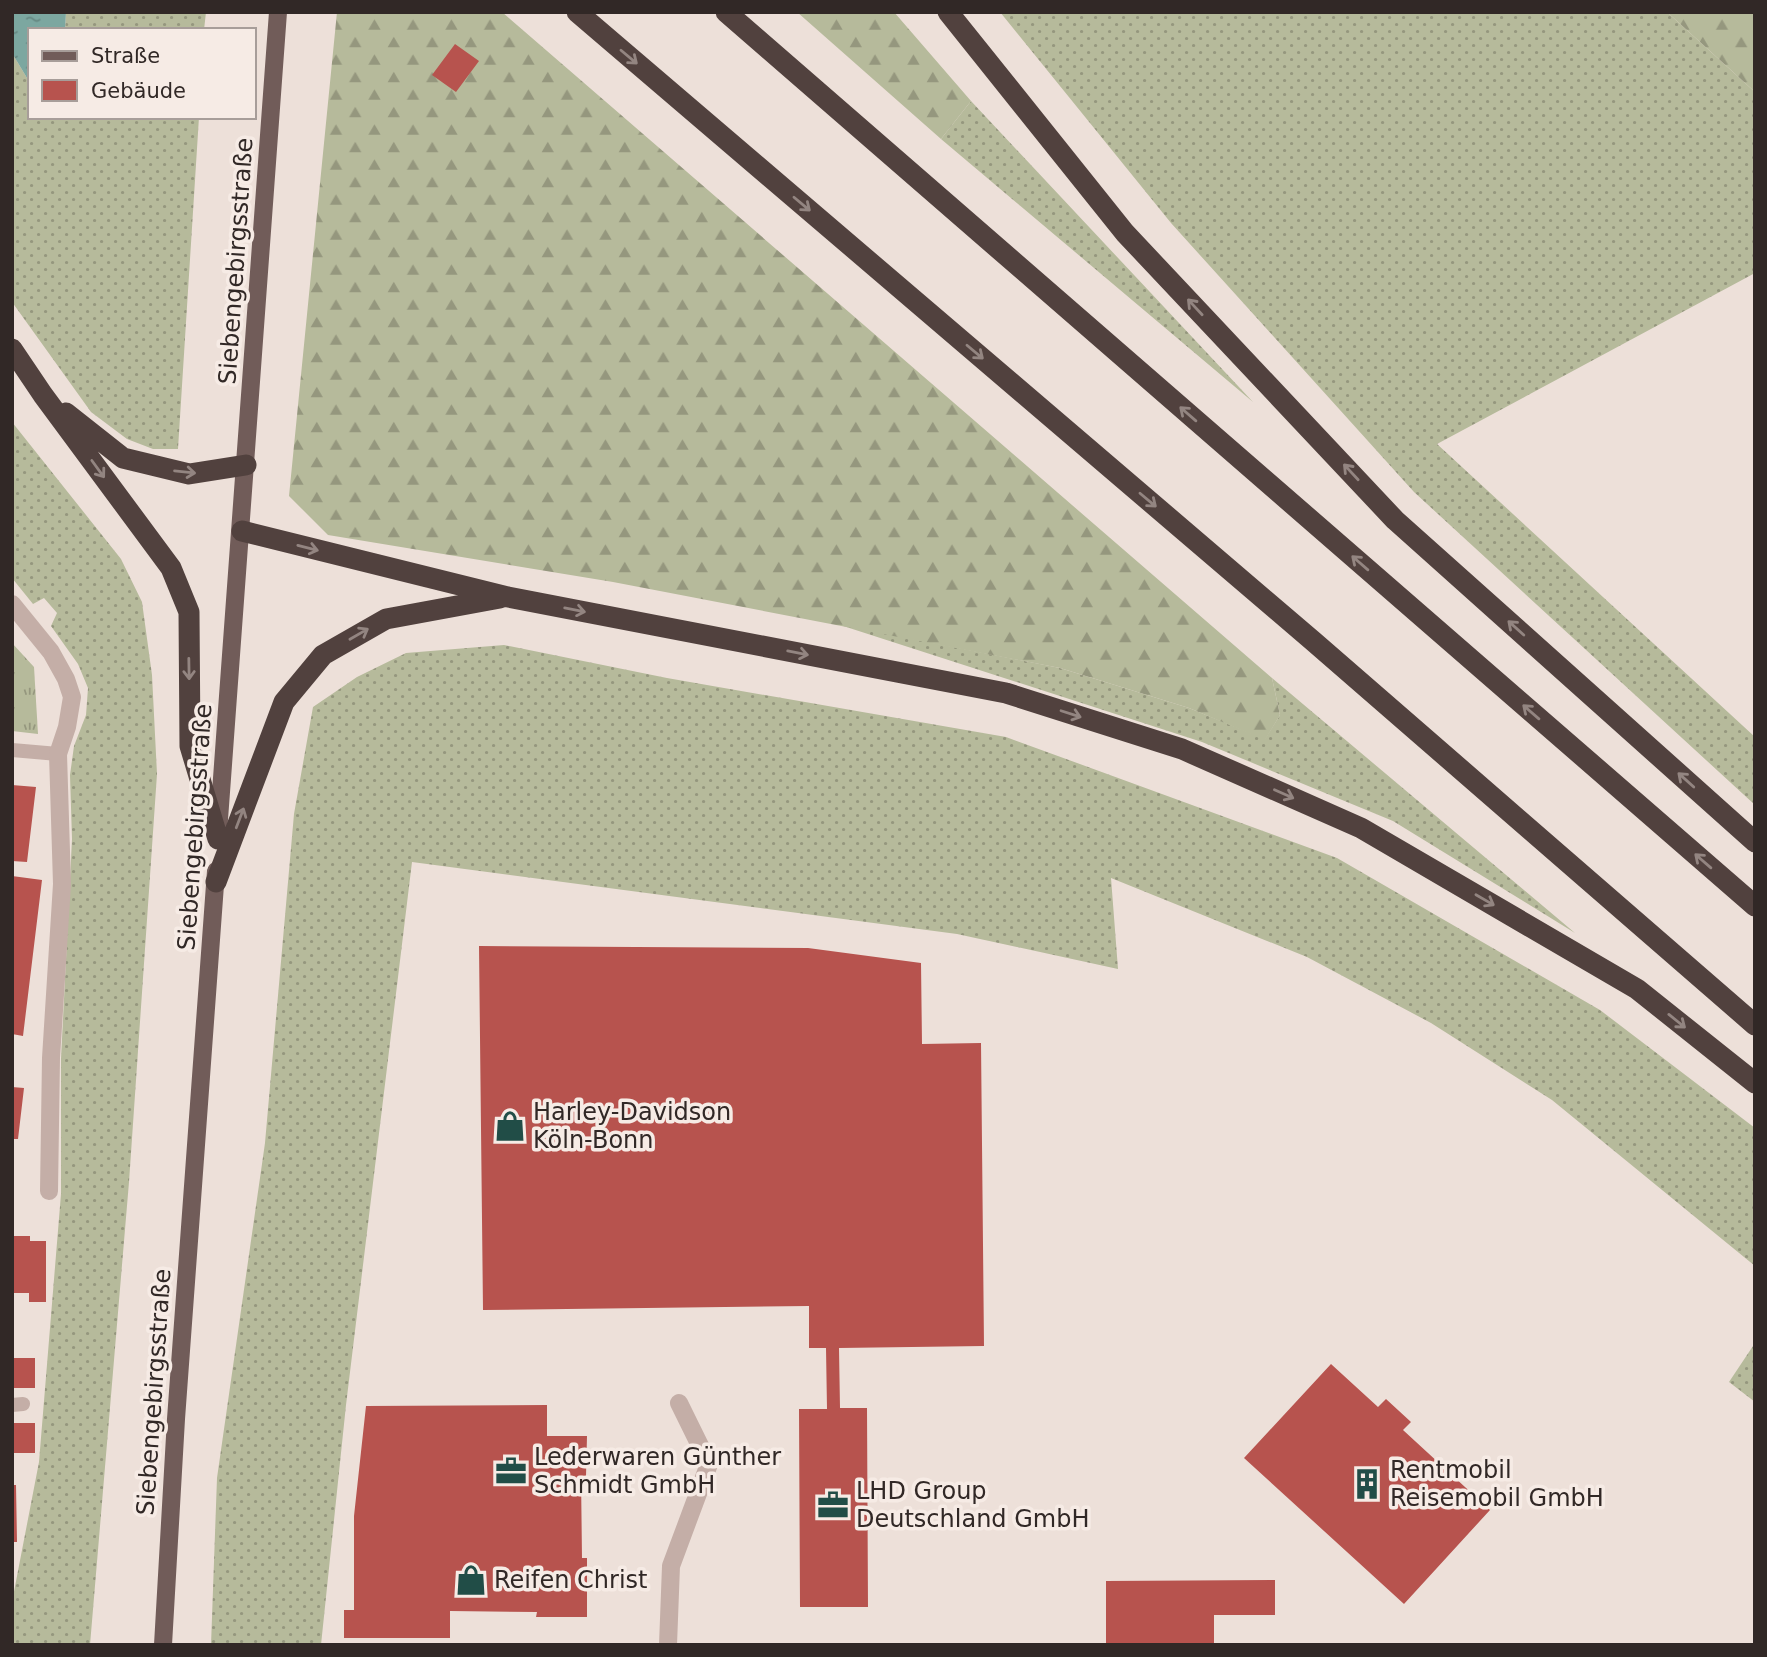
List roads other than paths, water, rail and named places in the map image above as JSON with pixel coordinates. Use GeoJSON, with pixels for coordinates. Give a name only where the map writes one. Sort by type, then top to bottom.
{"type":"FeatureCollection","features":[{"type":"Feature","properties":{"kind":"highway"},"geometry":{"type":"LineString","coordinates":[[577,12],[1313,641],[1755,1025]]}},
{"type":"Feature","properties":{"kind":"highway"},"geometry":{"type":"LineString","coordinates":[[726,12],[1755,906]]}},
{"type":"Feature","properties":{"kind":"highway"},"geometry":{"type":"LineString","coordinates":[[948,12],[1125,233],[1395,520],[1755,842]]}},
{"type":"Feature","properties":{"kind":"highway"},"geometry":{"type":"LineString","coordinates":[[12,349],[171,568],[188,612],[190,746],[218,838]]}},
{"type":"Feature","properties":{"kind":"highway"},"geometry":{"type":"LineString","coordinates":[[43,394],[123,458],[189,474],[246,465]]}},
{"type":"Feature","properties":{"kind":"highway"},"geometry":{"type":"LineString","coordinates":[[242,531],[508,597],[1006,693],[1182,749],[1361,828],[1637,989],[1755,1083]]}},
{"type":"Feature","properties":{"kind":"highway"},"geometry":{"type":"LineString","coordinates":[[216,882],[285,702],[323,655],[386,619],[508,597]]}},
{"type":"Feature","properties":{"kind":"main road","name":"Siebengebirgsstraße"},"geometry":{"type":"LineString","coordinates":[[163,1645],[176,1419],[278,12]]}},
{"type":"Feature","properties":{"kind":"street"},"geometry":{"type":"LineString","coordinates":[[12,604],[51,652],[66,679],[72,697],[67,727],[58,754],[62,884],[51,1058],[49,1191]]}},
{"type":"Feature","properties":{"kind":"street"},"geometry":{"type":"LineString","coordinates":[[668,1645],[671,1566],[709,1464],[679,1403]]}},
{"type":"Feature","properties":{"kind":"lane"},"geometry":{"type":"LineString","coordinates":[[12,750],[58,754]]}},
{"type":"Feature","properties":{"kind":"water"},"geometry":{"type":"Polygon","coordinates":[[[12,12],[66,12],[65,28],[28,28],[28,80],[12,53],[12,12]]]}},
{"type":"Feature","properties":{"kind":"place","name":"Harley-Davidson Köln-Bonn"},"geometry":{"type":"Point","coordinates":[510,1126]}},
{"type":"Feature","properties":{"kind":"place","name":"Lederwaren Günther Schmidt GmbH"},"geometry":{"type":"Point","coordinates":[511,1471]}},
{"type":"Feature","properties":{"kind":"place","name":"Rentmobil Reisemobil GmbH"},"geometry":{"type":"Point","coordinates":[1367,1484]}},
{"type":"Feature","properties":{"kind":"place","name":"LHD Group Deutschland GmbH"},"geometry":{"type":"Point","coordinates":[833,1505]}},
{"type":"Feature","properties":{"kind":"place","name":"Reifen Christ"},"geometry":{"type":"Point","coordinates":[471,1580]}}]}
